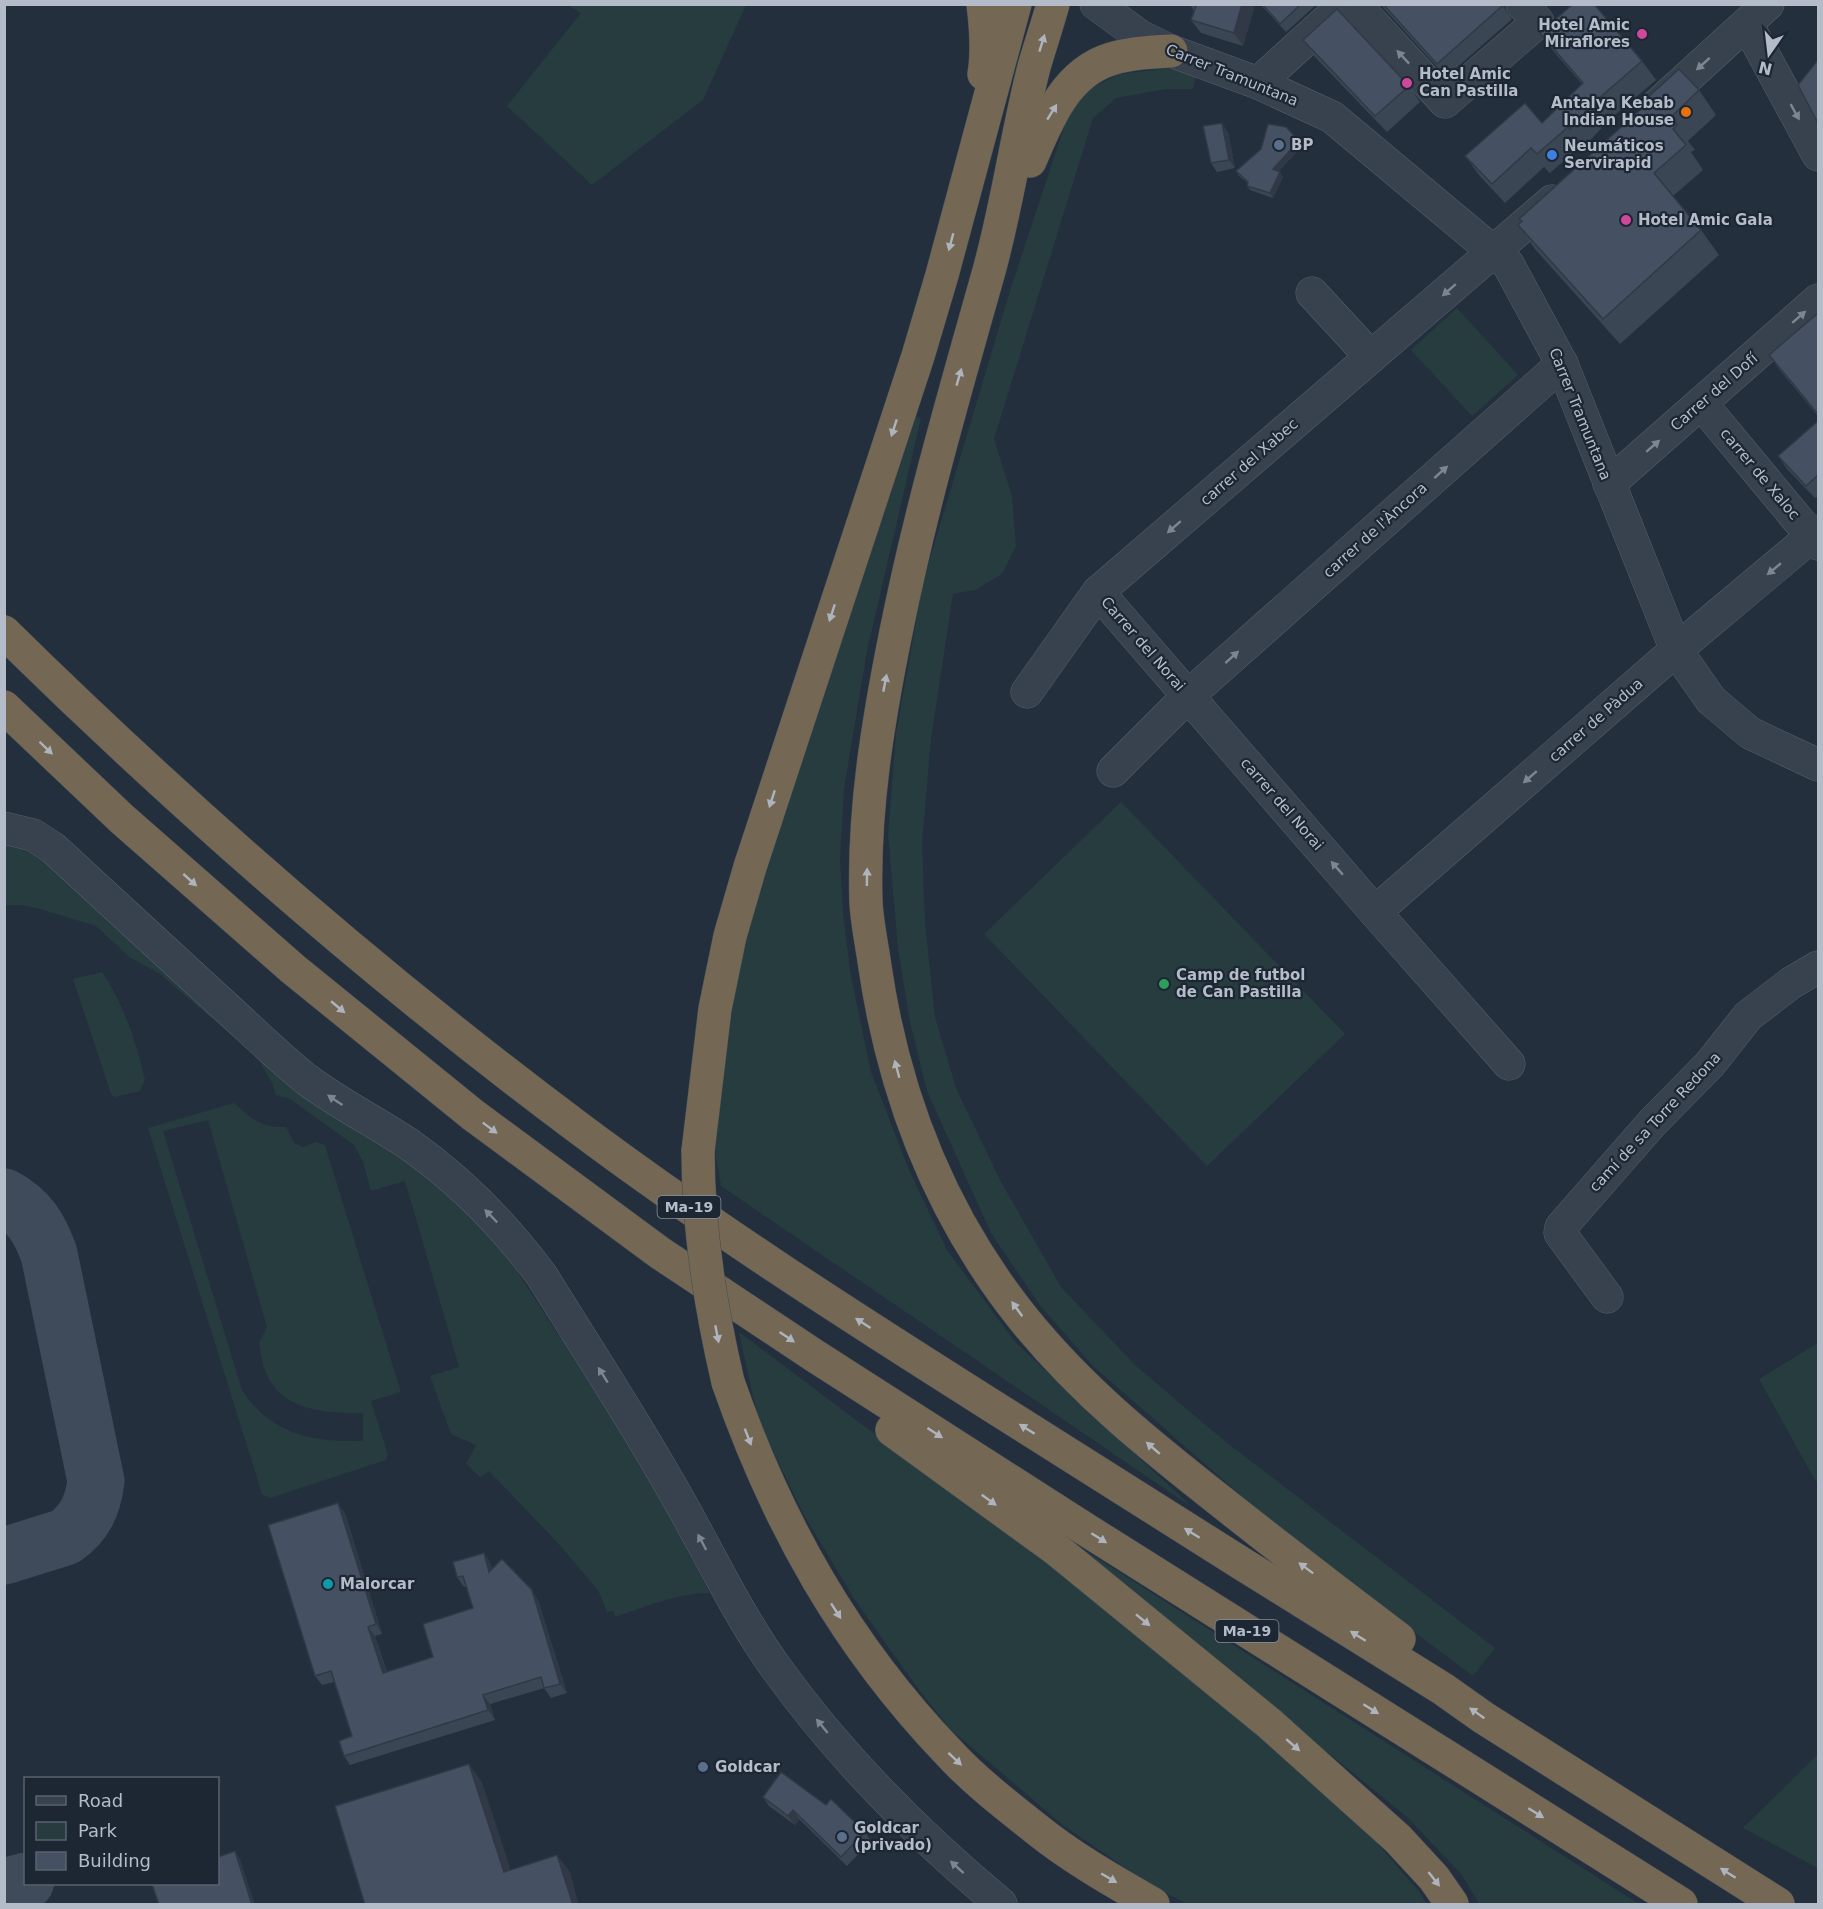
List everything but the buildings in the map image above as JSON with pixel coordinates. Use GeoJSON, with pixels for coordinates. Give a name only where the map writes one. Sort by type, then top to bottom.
{"type":"FeatureCollection","features":[{"type":"Feature","properties":{"kind":"highway"},"geometry":{"type":"LineString","coordinates":[[966,185],[986,61],[983,4]]}},
{"type":"Feature","properties":{"kind":"highway"},"geometry":{"type":"LineString","coordinates":[[1016,4],[918,356],[750,867],[730,936],[715,1010],[698,1151],[701,1239],[712,1308],[728,1382],[748,1438],[771,1494],[836,1612],[915,1716],[951,1756],[1036,1829],[1085,1864],[1154,1905]]}},
{"type":"Feature","properties":{"kind":"highway"},"geometry":{"type":"LineString","coordinates":[[1053,4],[1034,68],[997,244],[912,552],[880,711],[869,798],[866,905],[881,1005],[913,1125],[940,1189],[970,1243],[1021,1315],[1078,1381],[1157,1452],[1426,1660],[1443,1689]]}},
{"type":"Feature","properties":{"kind":"highway"},"geometry":{"type":"LineString","coordinates":[[997,244],[1047,121],[1078,78],[1103,61],[1139,53],[1171,51]]}},
{"type":"Feature","properties":{"kind":"highway","name":"Ma-19"},"geometry":{"type":"LineString","coordinates":[[4,632],[142,763],[286,892],[476,1050],[585,1133],[707,1220],[891,1342],[1443,1689],[1484,1718],[1778,1905]]}},
{"type":"Feature","properties":{"kind":"highway","name":"Ma-19"},"geometry":{"type":"LineString","coordinates":[[4,707],[181,872],[381,1043],[492,1129],[651,1246],[815,1356],[1084,1529],[1681,1905]]}},
{"type":"Feature","properties":{"kind":"highway"},"geometry":{"type":"LineString","coordinates":[[815,1356],[876,1419],[1057,1550],[1270,1724],[1398,1839],[1434,1878],[1452,1905]]}},
{"type":"Feature","properties":{"kind":"street","name":"Carrer Tramuntana"},"geometry":{"type":"LineString","coordinates":[[1096,4],[1140,36],[1171,51],[1258,83],[1332,117],[1508,264],[1562,364],[1676,650],[1711,700],[1750,733],[1818,765]]}},
{"type":"Feature","properties":{"kind":"street"},"geometry":{"type":"LineString","coordinates":[[1258,83],[1345,4]]}},
{"type":"Feature","properties":{"kind":"street"},"geometry":{"type":"LineString","coordinates":[[1355,4],[1445,102],[1530,13]]}},
{"type":"Feature","properties":{"kind":"street"},"geometry":{"type":"LineString","coordinates":[[1635,126],[1757,14],[1818,155]]}},
{"type":"Feature","properties":{"kind":"street"},"geometry":{"type":"LineString","coordinates":[[1493,252],[1575,180]]}},
{"type":"Feature","properties":{"kind":"street","name":"carrer del Xabec"},"geometry":{"type":"LineString","coordinates":[[1027,692],[1098,592],[1493,252]]}},
{"type":"Feature","properties":{"kind":"street"},"geometry":{"type":"LineString","coordinates":[[1312,293],[1371,357]]}},
{"type":"Feature","properties":{"kind":"street","name":"Carrer del Dofí"},"geometry":{"type":"LineString","coordinates":[[1609,484],[1818,300]]}},
{"type":"Feature","properties":{"kind":"street","name":"carrer de l'Àncora"},"geometry":{"type":"LineString","coordinates":[[1113,771],[1188,696],[1562,364]]}},
{"type":"Feature","properties":{"kind":"street","name":"carrer de Xaloc"},"geometry":{"type":"LineString","coordinates":[[1701,403],[1816,537]]}},
{"type":"Feature","properties":{"kind":"street","name":"carrer de Pàdua"},"geometry":{"type":"LineString","coordinates":[[1375,912],[1676,650],[1816,537]]}},
{"type":"Feature","properties":{"kind":"street","name":"Carrer del Norai"},"geometry":{"type":"LineString","coordinates":[[1098,592],[1188,696]]}},
{"type":"Feature","properties":{"kind":"street","name":"carrer del Norai"},"geometry":{"type":"LineString","coordinates":[[1188,696],[1509,1064]]}},
{"type":"Feature","properties":{"kind":"street"},"geometry":{"type":"LineString","coordinates":[[4,828],[33,835],[53,849],[288,1064],[338,1102],[409,1144],[472,1196],[496,1221],[542,1276],[669,1482],[741,1614],[794,1692],[840,1749],[892,1804],[933,1846],[1001,1905]]}},
{"type":"Feature","properties":{"kind":"street","name":"camí de sa Torre Redona"},"geometry":{"type":"LineString","coordinates":[[1607,1297],[1560,1233],[1561,1227],[1652,1123],[1710,1064],[1748,1016],[1791,983],[1818,967]]}},
{"type":"Feature","properties":{"kind":"green space"},"geometry":{"type":"Polygon","coordinates":[[[567,5],[746,5],[703,100],[592,185],[507,106],[581,13],[567,5]]]}},
{"type":"Feature","properties":{"kind":"green space"},"geometry":{"type":"Polygon","coordinates":[[[1171,68],[1196,75],[1193,89],[1166,89],[1116,98],[1093,118],[994,439],[1012,496],[1016,546],[1002,574],[975,590],[953,594],[931,739],[922,843],[925,923],[935,1017],[956,1088],[1000,1180],[1061,1287],[1136,1366],[1226,1442],[1495,1648],[1473,1676],[1299,1546],[1093,1366],[1039,1304],[991,1233],[927,1091],[910,1022],[898,949],[888,834],[896,734],[923,582],[1009,294],[1069,112],[1088,90],[1120,74],[1171,68]]]}},
{"type":"Feature","properties":{"kind":"green space"},"geometry":{"type":"Polygon","coordinates":[[[1457,308],[1518,375],[1472,416],[1411,350],[1457,308]]]}},
{"type":"Feature","properties":{"kind":"green space"},"geometry":{"type":"Polygon","coordinates":[[[910,415],[921,418],[867,651],[844,789],[840,858],[843,911],[850,971],[871,1072],[909,1170],[947,1250],[1015,1342],[1193,1508],[721,1186],[715,1151],[721,1087],[741,951],[781,811],[910,415]]]}},
{"type":"Feature","properties":{"kind":"green space","name":"Camp de futbol de Can Pastilla"},"geometry":{"type":"Polygon","coordinates":[[[1121,802],[1345,1034],[1207,1166],[984,934],[1121,802]]]}},
{"type":"Feature","properties":{"kind":"green space"},"geometry":{"type":"Polygon","coordinates":[[[5,843],[29,850],[57,868],[413,1160],[511,1256],[520,1276],[561,1339],[568,1335],[693,1547],[687,1550],[710,1593],[674,1598],[615,1617],[613,1611],[607,1612],[598,1590],[555,1540],[489,1471],[480,1477],[466,1464],[476,1445],[451,1434],[430,1376],[459,1367],[405,1181],[371,1191],[363,1162],[354,1145],[290,1099],[276,1095],[258,1058],[160,974],[129,957],[96,926],[40,909],[21,905],[5,905],[5,843]]]}},
{"type":"Feature","properties":{"kind":"green space"},"geometry":{"type":"Polygon","coordinates":[[[102,972],[117,997],[128,1024],[145,1080],[140,1091],[115,1097],[111,1094],[73,979],[102,972]]]}},
{"type":"Feature","properties":{"kind":"green space"},"geometry":{"type":"Polygon","coordinates":[[[234,1103],[263,1124],[286,1127],[294,1143],[303,1147],[316,1142],[325,1145],[401,1392],[371,1401],[388,1455],[386,1460],[270,1498],[262,1494],[148,1128],[234,1103]],[[208,1120],[163,1131],[242,1390],[266,1417],[295,1433],[327,1440],[363,1441],[363,1413],[308,1408],[284,1397],[274,1387],[264,1368],[259,1343],[267,1327],[208,1120]]]}},
{"type":"Feature","properties":{"kind":"green space"},"geometry":{"type":"Polygon","coordinates":[[[739,1332],[973,1508],[1130,1622],[1258,1733],[1375,1841],[1418,1890],[1427,1904],[1188,1904],[1155,1888],[1063,1825],[950,1729],[919,1690],[855,1600],[804,1515],[758,1420],[739,1332]]]}},
{"type":"Feature","properties":{"kind":"green space"},"geometry":{"type":"Polygon","coordinates":[[[1818,1343],[1818,1480],[1816,1482],[1759,1379],[1818,1343]]]}},
{"type":"Feature","properties":{"kind":"green space"},"geometry":{"type":"Polygon","coordinates":[[[1061,1535],[1639,1904],[1479,1904],[1462,1875],[1407,1817],[1061,1535]]]}},
{"type":"Feature","properties":{"kind":"green space"},"geometry":{"type":"Polygon","coordinates":[[[1818,1754],[1818,1868],[1743,1828],[1818,1754]]]}},
{"type":"Feature","properties":{"kind":"taxiway"},"geometry":{"type":"LineString","coordinates":[[4,1197],[27,1214],[42,1236],[49,1254],[96,1481],[87,1513],[72,1532],[65,1537],[4,1556]]}},
{"type":"Feature","properties":{"kind":"taxiway"},"geometry":{"type":"LineString","coordinates":[[4,1887],[24,1882]]}},
{"type":"Feature","properties":{"kind":"place","name":"Hotel Amic Miraflores"},"geometry":{"type":"Point","coordinates":[1642,34]}},
{"type":"Feature","properties":{"kind":"place","name":"Hotel Amic Can Pastilla"},"geometry":{"type":"Point","coordinates":[1407,83]}},
{"type":"Feature","properties":{"kind":"place","name":"Antalya Kebab Indian House"},"geometry":{"type":"Point","coordinates":[1686,112]}},
{"type":"Feature","properties":{"kind":"place","name":"BP"},"geometry":{"type":"Point","coordinates":[1279,145]}},
{"type":"Feature","properties":{"kind":"place","name":"Neumáticos Servirapid"},"geometry":{"type":"Point","coordinates":[1552,155]}},
{"type":"Feature","properties":{"kind":"place","name":"Hotel Amic Gala"},"geometry":{"type":"Point","coordinates":[1626,220]}},
{"type":"Feature","properties":{"kind":"place","name":"Camp de futbol de Can Pastilla"},"geometry":{"type":"Point","coordinates":[1164,984]}},
{"type":"Feature","properties":{"kind":"place","name":"Malorcar"},"geometry":{"type":"Point","coordinates":[328,1584]}},
{"type":"Feature","properties":{"kind":"place","name":"Goldcar"},"geometry":{"type":"Point","coordinates":[703,1767]}},
{"type":"Feature","properties":{"kind":"place","name":"Goldcar (privado)"},"geometry":{"type":"Point","coordinates":[842,1837]}}]}
